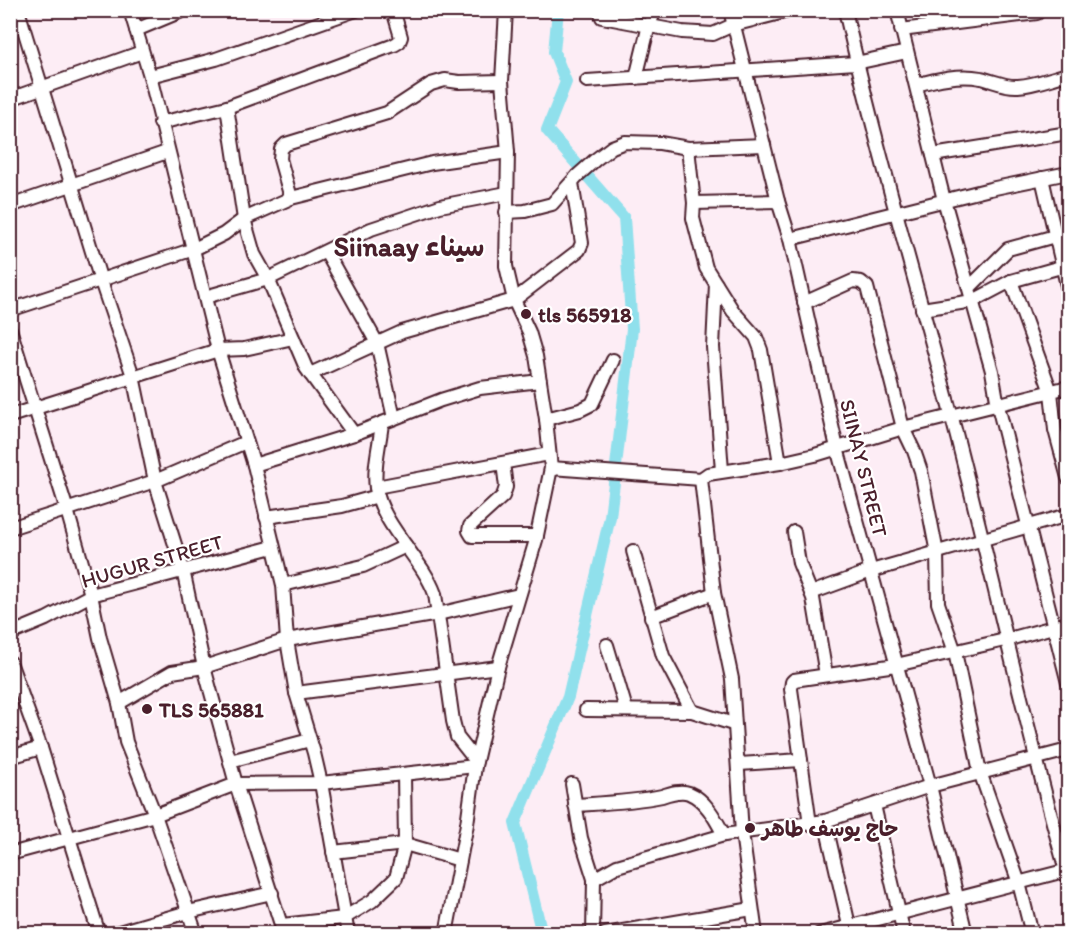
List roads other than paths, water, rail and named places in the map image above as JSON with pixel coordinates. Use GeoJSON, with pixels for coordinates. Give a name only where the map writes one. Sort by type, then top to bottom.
{"type":"FeatureCollection","features":[{"type":"Feature","properties":{"kind":"street"},"geometry":{"type":"LineString","coordinates":[[18,10],[101,281],[133,376],[155,481],[183,570],[204,667],[236,783],[283,929],[345,918],[372,901],[396,878],[405,844],[404,774]]}},
{"type":"Feature","properties":{"kind":"street"},"geometry":{"type":"LineString","coordinates":[[130,10],[150,76],[167,152],[194,249],[218,350],[254,465],[283,585],[287,640],[296,693],[321,783],[348,933]]}},
{"type":"Feature","properties":{"kind":"street"},"geometry":{"type":"LineString","coordinates":[[136,30],[184,10]]}},
{"type":"Feature","properties":{"kind":"street"},"geometry":{"type":"LineString","coordinates":[[150,76],[216,59],[356,10]]}},
{"type":"Feature","properties":{"kind":"street"},"geometry":{"type":"LineString","coordinates":[[160,123],[227,107],[393,45],[399,42],[401,37],[393,10]]}},
{"type":"Feature","properties":{"kind":"street"},"geometry":{"type":"LineString","coordinates":[[446,933],[475,764],[498,667],[537,536],[550,468],[546,419],[536,356],[529,332],[514,300],[506,266],[508,152],[501,81],[506,10]]}},
{"type":"Feature","properties":{"kind":"street"},"geometry":{"type":"LineString","coordinates":[[600,10],[602,17],[682,32],[712,34],[733,25],[792,10]]}},
{"type":"Feature","properties":{"kind":"street"},"geometry":{"type":"LineString","coordinates":[[636,78],[655,10]]}},
{"type":"Feature","properties":{"kind":"street","name":"SIINAY STREET"},"geometry":{"type":"LineString","coordinates":[[730,10],[778,201],[790,239],[837,448],[930,786],[966,933]]}},
{"type":"Feature","properties":{"kind":"street"},"geometry":{"type":"LineString","coordinates":[[820,933],[850,930],[957,898],[1068,873],[1005,640],[952,417],[895,212],[856,63],[845,10]]}},
{"type":"Feature","properties":{"kind":"street"},"geometry":{"type":"LineString","coordinates":[[897,10],[944,200],[992,371],[998,406],[1068,683]]}},
{"type":"Feature","properties":{"kind":"street"},"geometry":{"type":"LineString","coordinates":[[901,30],[1037,13]]}},
{"type":"Feature","properties":{"kind":"street"},"geometry":{"type":"LineString","coordinates":[[10,99],[142,52]]}},
{"type":"Feature","properties":{"kind":"street"},"geometry":{"type":"LineString","coordinates":[[587,81],[856,63],[907,52]]}},
{"type":"Feature","properties":{"kind":"street"},"geometry":{"type":"LineString","coordinates":[[916,85],[941,78],[978,77],[1002,85],[1018,86],[1068,74]]}},
{"type":"Feature","properties":{"kind":"street"},"geometry":{"type":"LineString","coordinates":[[291,198],[280,159],[281,149],[286,144],[387,113],[431,84],[445,81],[501,81]]}},
{"type":"Feature","properties":{"kind":"street"},"geometry":{"type":"LineString","coordinates":[[227,107],[244,219],[254,254],[268,279],[300,357],[354,434]]}},
{"type":"Feature","properties":{"kind":"street"},"geometry":{"type":"LineString","coordinates":[[933,155],[1068,133]]}},
{"type":"Feature","properties":{"kind":"street"},"geometry":{"type":"LineString","coordinates":[[506,212],[525,211],[552,204],[595,160],[612,147],[625,142],[660,143],[688,148],[764,145]]}},
{"type":"Feature","properties":{"kind":"street"},"geometry":{"type":"LineString","coordinates":[[688,148],[694,203],[693,218],[706,268],[733,310],[756,337],[761,350],[780,463]]}},
{"type":"Feature","properties":{"kind":"street"},"geometry":{"type":"LineString","coordinates":[[10,207],[167,152]]}},
{"type":"Feature","properties":{"kind":"street"},"geometry":{"type":"LineString","coordinates":[[10,310],[194,249],[224,234],[244,219],[291,198],[432,164],[508,152]]}},
{"type":"Feature","properties":{"kind":"street"},"geometry":{"type":"LineString","coordinates":[[790,239],[944,200],[1068,173]]}},
{"type":"Feature","properties":{"kind":"street"},"geometry":{"type":"LineString","coordinates":[[1042,178],[1055,236],[1065,266],[1068,290]]}},
{"type":"Feature","properties":{"kind":"street"},"geometry":{"type":"LineString","coordinates":[[310,374],[402,332],[514,300],[579,250],[582,243],[575,180]]}},
{"type":"Feature","properties":{"kind":"street"},"geometry":{"type":"LineString","coordinates":[[206,297],[268,279],[371,229],[440,206],[507,193]]}},
{"type":"Feature","properties":{"kind":"street"},"geometry":{"type":"LineString","coordinates":[[694,203],[778,201]]}},
{"type":"Feature","properties":{"kind":"street"},"geometry":{"type":"LineString","coordinates":[[969,288],[1008,249],[1055,236]]}},
{"type":"Feature","properties":{"kind":"street"},"geometry":{"type":"LineString","coordinates":[[326,252],[377,344],[388,421],[375,477],[377,491],[386,513],[431,583],[435,594],[457,737],[475,764]]}},
{"type":"Feature","properties":{"kind":"street"},"geometry":{"type":"LineString","coordinates":[[922,309],[973,301],[1011,281],[1065,266]]}},
{"type":"Feature","properties":{"kind":"street"},"geometry":{"type":"LineString","coordinates":[[804,303],[854,281],[861,282],[867,287],[903,428],[918,461],[937,554],[938,603],[954,652],[980,772],[1019,883],[1032,933]]}},
{"type":"Feature","properties":{"kind":"street"},"geometry":{"type":"LineString","coordinates":[[1011,281],[1051,392],[1055,430],[1068,478]]}},
{"type":"Feature","properties":{"kind":"street"},"geometry":{"type":"LineString","coordinates":[[717,284],[713,347],[722,471]]}},
{"type":"Feature","properties":{"kind":"street"},"geometry":{"type":"LineString","coordinates":[[10,329],[67,510],[91,595],[126,742],[155,815],[195,933]]}},
{"type":"Feature","properties":{"kind":"street"},"geometry":{"type":"LineString","coordinates":[[10,416],[218,350],[244,349],[293,338]]}},
{"type":"Feature","properties":{"kind":"street"},"geometry":{"type":"LineString","coordinates":[[546,419],[580,410],[592,404],[613,360]]}},
{"type":"Feature","properties":{"kind":"street"},"geometry":{"type":"LineString","coordinates":[[254,465],[354,434],[441,400],[480,388],[540,381]]}},
{"type":"Feature","properties":{"kind":"street"},"geometry":{"type":"LineString","coordinates":[[550,468],[701,479],[708,474],[722,471],[780,463],[903,428],[1068,387]]}},
{"type":"Feature","properties":{"kind":"street"},"geometry":{"type":"LineString","coordinates":[[10,528],[155,481],[246,442]]}},
{"type":"Feature","properties":{"kind":"street"},"geometry":{"type":"LineString","coordinates":[[266,517],[342,506],[377,491],[503,462],[549,454]]}},
{"type":"Feature","properties":{"kind":"street"},"geometry":{"type":"LineString","coordinates":[[503,462],[506,487],[503,496],[470,525],[469,531],[472,536],[537,536]]}},
{"type":"Feature","properties":{"kind":"street"},"geometry":{"type":"LineString","coordinates":[[701,479],[714,592],[732,679],[733,724],[739,764],[742,833],[756,933]]}},
{"type":"Feature","properties":{"kind":"street"},"geometry":{"type":"LineString","coordinates":[[811,593],[871,571],[1068,515]]}},
{"type":"Feature","properties":{"kind":"street"},"geometry":{"type":"LineString","coordinates":[[794,532],[799,563],[811,593],[826,675]]}},
{"type":"Feature","properties":{"kind":"street"},"geometry":{"type":"LineString","coordinates":[[283,585],[363,566],[406,546]]}},
{"type":"Feature","properties":{"kind":"street","name":"HUGUR STREET"},"geometry":{"type":"LineString","coordinates":[[10,634],[46,619],[91,595],[273,547]]}},
{"type":"Feature","properties":{"kind":"street"},"geometry":{"type":"LineString","coordinates":[[633,551],[651,617],[669,670],[692,711]]}},
{"type":"Feature","properties":{"kind":"street"},"geometry":{"type":"LineString","coordinates":[[651,617],[714,592]]}},
{"type":"Feature","properties":{"kind":"street"},"geometry":{"type":"LineString","coordinates":[[118,703],[172,672],[204,667],[287,640],[438,614],[519,595]]}},
{"type":"Feature","properties":{"kind":"street"},"geometry":{"type":"LineString","coordinates":[[810,824],[792,682],[800,678],[896,665],[1068,623]]}},
{"type":"Feature","properties":{"kind":"street"},"geometry":{"type":"LineString","coordinates":[[607,645],[626,709]]}},
{"type":"Feature","properties":{"kind":"street"},"geometry":{"type":"LineString","coordinates":[[10,662],[41,748],[99,933]]}},
{"type":"Feature","properties":{"kind":"street"},"geometry":{"type":"LineString","coordinates":[[296,693],[498,667]]}},
{"type":"Feature","properties":{"kind":"street"},"geometry":{"type":"LineString","coordinates":[[586,710],[692,711],[733,724]]}},
{"type":"Feature","properties":{"kind":"street"},"geometry":{"type":"LineString","coordinates":[[230,761],[310,740]]}},
{"type":"Feature","properties":{"kind":"street"},"geometry":{"type":"LineString","coordinates":[[10,757],[41,748]]}},
{"type":"Feature","properties":{"kind":"street"},"geometry":{"type":"LineString","coordinates":[[594,879],[617,866],[724,835],[825,821],[930,786],[1068,750]]}},
{"type":"Feature","properties":{"kind":"street"},"geometry":{"type":"LineString","coordinates":[[739,764],[801,760]]}},
{"type":"Feature","properties":{"kind":"street"},"geometry":{"type":"LineString","coordinates":[[10,854],[155,815],[236,783],[321,783],[475,764]]}},
{"type":"Feature","properties":{"kind":"street"},"geometry":{"type":"LineString","coordinates":[[572,784],[583,848],[594,879],[593,933]]}},
{"type":"Feature","properties":{"kind":"street"},"geometry":{"type":"LineString","coordinates":[[575,804],[630,802],[676,792],[687,792],[696,797],[714,815],[724,835]]}},
{"type":"Feature","properties":{"kind":"street"},"geometry":{"type":"LineString","coordinates":[[874,805],[904,933]]}},
{"type":"Feature","properties":{"kind":"street"},"geometry":{"type":"LineString","coordinates":[[825,821],[850,930]]}},
{"type":"Feature","properties":{"kind":"street"},"geometry":{"type":"LineString","coordinates":[[333,852],[405,844],[460,860]]}},
{"type":"Feature","properties":{"kind":"street"},"geometry":{"type":"LineString","coordinates":[[112,933],[188,912],[272,893]]}},
{"type":"Feature","properties":{"kind":"street"},"geometry":{"type":"LineString","coordinates":[[605,933],[752,909]]}},
{"type":"Feature","properties":{"kind":"waterway"},"geometry":{"type":"LineString","coordinates":[[542,934],[515,823],[568,697],[610,517],[632,329],[624,218],[547,130],[566,82],[554,52],[558,10]]}},
{"type":"Feature","properties":{"kind":"place","name":"tls 565918"},"geometry":{"type":"Point","coordinates":[526,314]}},
{"type":"Feature","properties":{"kind":"place","name":"TLS 565881"},"geometry":{"type":"Point","coordinates":[147,709]}},
{"type":"Feature","properties":{"kind":"place","name":"حاج يوسف طاهر"},"geometry":{"type":"Point","coordinates":[750,828]}},
{"type":"Feature","properties":{"kind":"district","name":"Siinaay سيناء"},"geometry":{"type":"Point","coordinates":[409,246]}}]}
